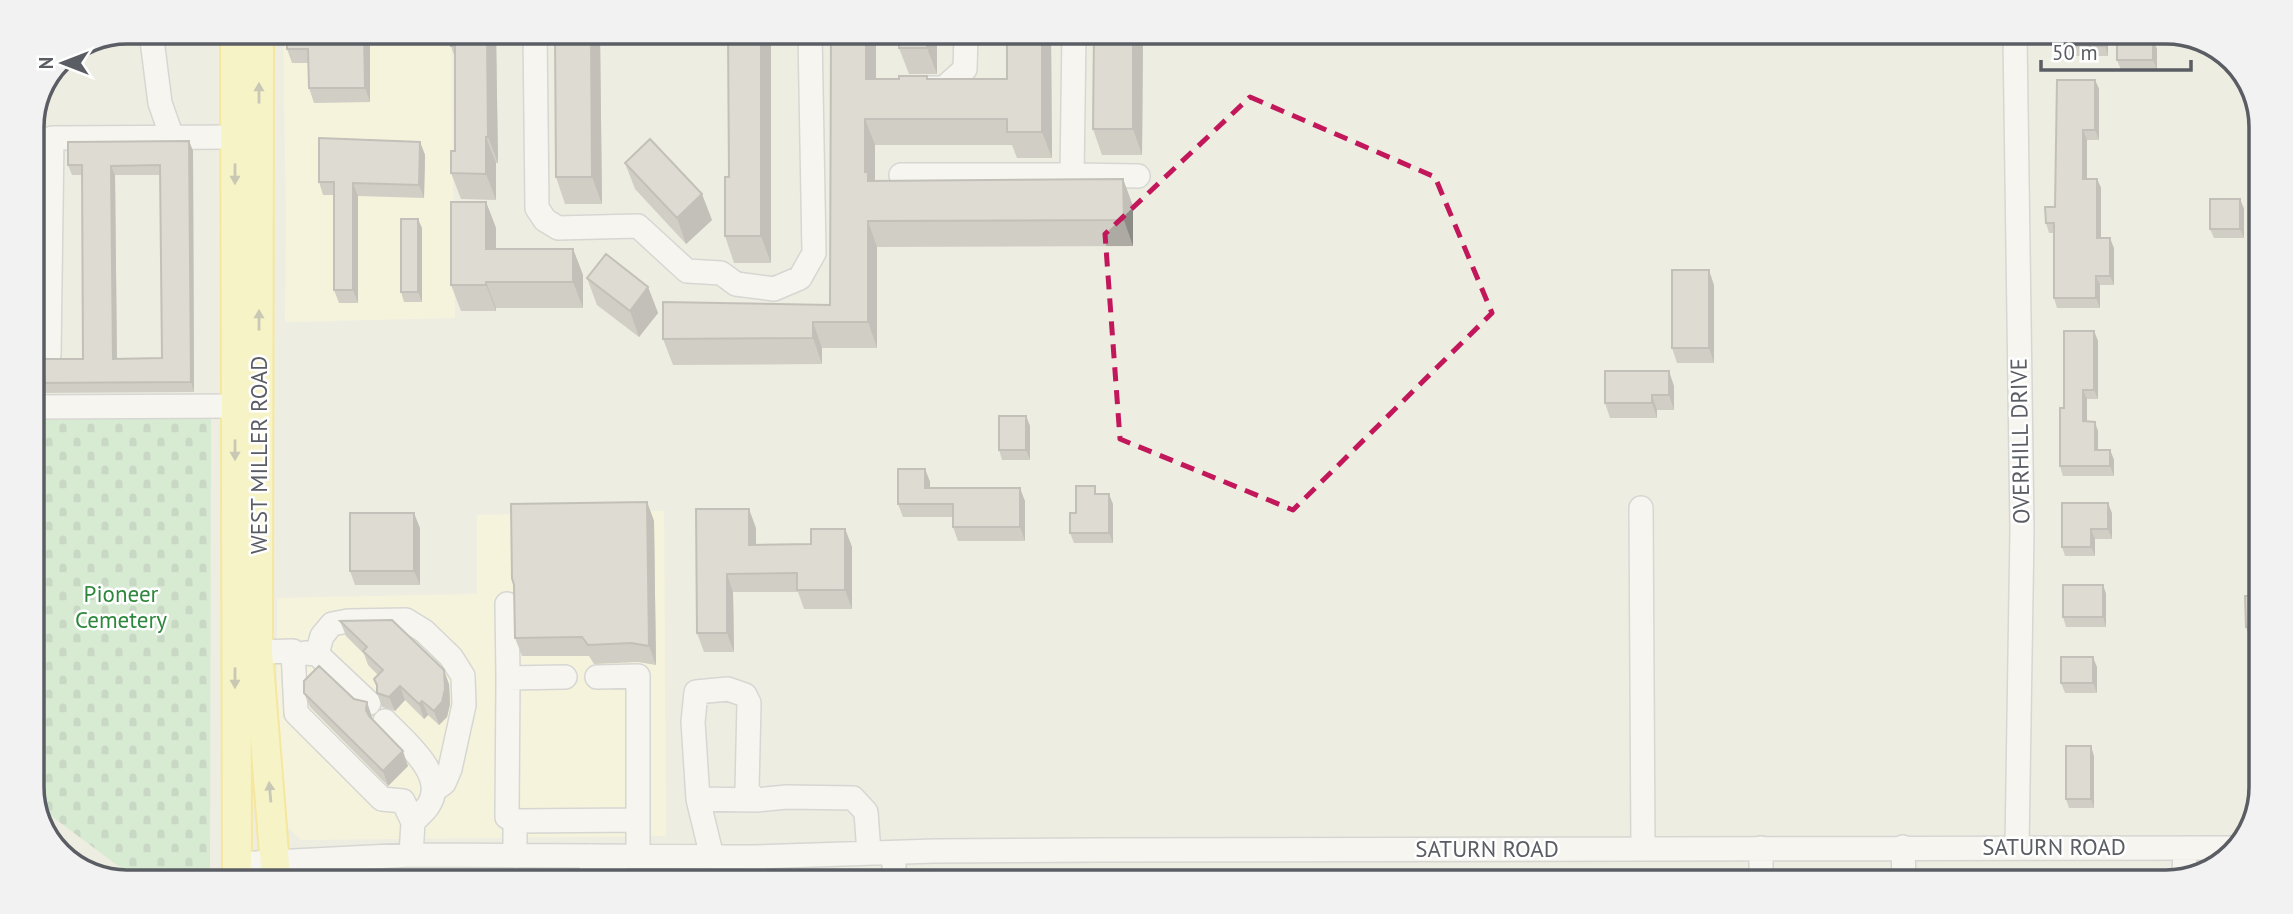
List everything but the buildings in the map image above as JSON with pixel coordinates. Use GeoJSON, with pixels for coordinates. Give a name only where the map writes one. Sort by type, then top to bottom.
{"type":"FeatureCollection","features":[{"type":"Feature","properties":{"kind":"main road","name":"WEST MILLER ROAD"},"geometry":{"type":"LineString","coordinates":[[235,44],[236,870]]}},
{"type":"Feature","properties":{"kind":"main road","name":"WEST MILLER ROAD"},"geometry":{"type":"LineString","coordinates":[[259,44],[258,652],[276,869]]}},
{"type":"Feature","properties":{"kind":"street"},"geometry":{"type":"LineString","coordinates":[[153,44],[160,103],[172,137]]}},
{"type":"Feature","properties":{"kind":"street"},"geometry":{"type":"LineString","coordinates":[[535,44],[537,208],[545,220],[558,228],[638,226],[687,271],[721,273],[736,284],[774,289],[800,278],[814,253],[810,44]]}},
{"type":"Feature","properties":{"kind":"street"},"geometry":{"type":"LineString","coordinates":[[910,88],[944,88],[965,69],[966,44]]}},
{"type":"Feature","properties":{"kind":"street"},"geometry":{"type":"LineString","coordinates":[[1072,176],[1074,44]]}},
{"type":"Feature","properties":{"kind":"street","name":"OVERHILL DRIVE"},"geometry":{"type":"LineString","coordinates":[[2015,44],[2022,530],[2017,847]]}},
{"type":"Feature","properties":{"kind":"street"},"geometry":{"type":"LineString","coordinates":[[44,138],[235,137]]}},
{"type":"Feature","properties":{"kind":"street"},"geometry":{"type":"LineString","coordinates":[[901,175],[1138,176]]}},
{"type":"Feature","properties":{"kind":"street"},"geometry":{"type":"LineString","coordinates":[[44,200],[49,355],[44,355]]}},
{"type":"Feature","properties":{"kind":"street"},"geometry":{"type":"LineString","coordinates":[[44,407],[235,406]]}},
{"type":"Feature","properties":{"kind":"street"},"geometry":{"type":"LineString","coordinates":[[1641,508],[1643,848]]}},
{"type":"Feature","properties":{"kind":"street"},"geometry":{"type":"LineString","coordinates":[[507,604],[507,817],[515,821],[638,820]]}},
{"type":"Feature","properties":{"kind":"street"},"geometry":{"type":"LineString","coordinates":[[317,654],[322,636],[332,624],[348,621],[406,620],[424,631],[451,657],[463,676],[464,705],[450,769],[444,783],[433,791]]}},
{"type":"Feature","properties":{"kind":"street"},"geometry":{"type":"LineString","coordinates":[[293,651],[296,713],[382,799],[403,801],[413,822],[411,855]]}},
{"type":"Feature","properties":{"kind":"street"},"geometry":{"type":"LineString","coordinates":[[258,652],[293,651],[317,654],[369,703]]}},
{"type":"Feature","properties":{"kind":"street"},"geometry":{"type":"LineString","coordinates":[[597,677],[638,676],[638,856]]}},
{"type":"Feature","properties":{"kind":"street"},"geometry":{"type":"LineString","coordinates":[[508,678],[565,677]]}},
{"type":"Feature","properties":{"kind":"street"},"geometry":{"type":"LineString","coordinates":[[712,857],[698,799],[694,722],[696,692],[728,689],[745,695],[749,703],[747,790],[756,800]]}},
{"type":"Feature","properties":{"kind":"street"},"geometry":{"type":"LineString","coordinates":[[386,721],[429,768],[433,791],[429,805],[413,822]]}},
{"type":"Feature","properties":{"kind":"street"},"geometry":{"type":"LineString","coordinates":[[698,799],[853,798],[866,812],[869,853]]}},
{"type":"Feature","properties":{"kind":"street"},"geometry":{"type":"LineString","coordinates":[[515,821],[530,863]]}},
{"type":"Feature","properties":{"kind":"street"},"geometry":{"type":"LineString","coordinates":[[1903,847],[1904,870]]}},
{"type":"Feature","properties":{"kind":"street","name":"SATURN ROAD"},"geometry":{"type":"LineString","coordinates":[[256,870],[411,855],[603,867],[638,856],[712,857],[755,868],[869,853],[1903,847],[2222,848]]}},
{"type":"Feature","properties":{"kind":"street"},"geometry":{"type":"LineString","coordinates":[[1761,848],[1761,870]]}},
{"type":"Feature","properties":{"kind":"street"},"geometry":{"type":"LineString","coordinates":[[2184,868],[2185,849]]}},
{"type":"Feature","properties":{"kind":"street"},"geometry":{"type":"LineString","coordinates":[[894,853],[894,870]]}},
{"type":"Feature","properties":{"kind":"highlighted area"},"geometry":{"type":"Polygon","coordinates":[[[1250,97],[1435,177],[1492,313],[1293,510],[1120,439],[1105,234],[1250,97]]]}},
{"type":"Feature","properties":{"kind":"shaded area"},"geometry":{"type":"Polygon","coordinates":[[[283,44],[451,44],[455,318],[285,322],[283,44]]]}},
{"type":"Feature","properties":{"kind":"shaded area"},"geometry":{"type":"Polygon","coordinates":[[[664,511],[666,836],[301,840],[277,817],[277,598],[477,594],[477,515],[664,511]]]}},
{"type":"Feature","properties":{"kind":"green space","name":"Pioneer Cemetery"},"geometry":{"type":"Polygon","coordinates":[[[211,416],[210,870],[123,870],[48,814],[44,793],[44,420],[211,416]]]}}]}
